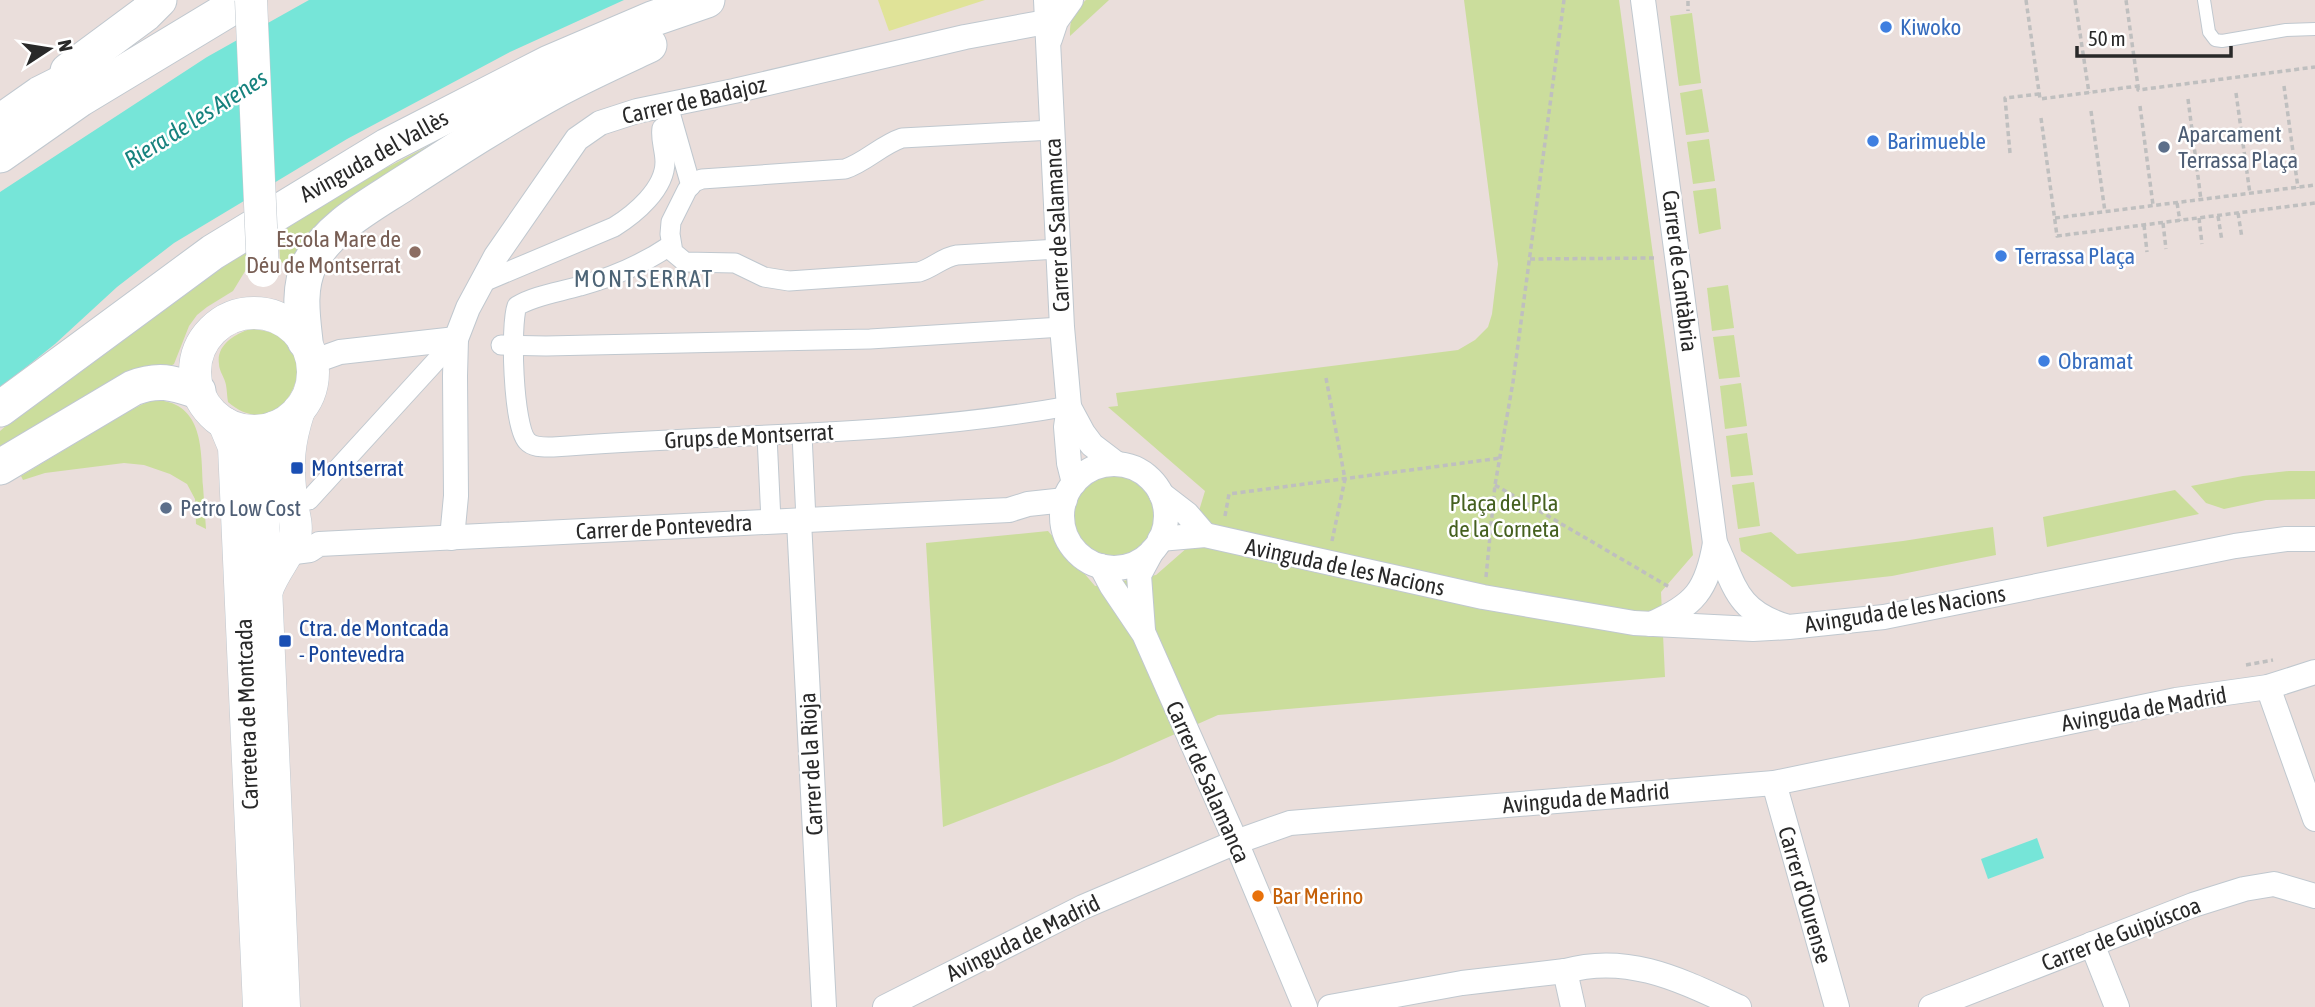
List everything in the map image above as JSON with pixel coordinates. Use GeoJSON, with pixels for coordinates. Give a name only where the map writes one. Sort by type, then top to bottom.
{"type":"FeatureCollection","features":[{"type":"Feature","properties":{"kind":"main road"},"geometry":{"type":"LineString","coordinates":[[0,122],[145,14],[159,0]]}},
{"type":"Feature","properties":{"kind":"main road","name":"Avinguda del Vallès"},"geometry":{"type":"LineString","coordinates":[[0,409],[213,251],[387,146],[549,63],[652,19],[707,0]]}},
{"type":"Feature","properties":{"kind":"main road"},"geometry":{"type":"LineString","coordinates":[[300,341],[305,274],[318,250],[354,217],[485,131],[561,88],[695,23],[724,0]]}},
{"type":"Feature","properties":{"kind":"main road"},"geometry":{"type":"LineString","coordinates":[[40,94],[236,1]]}},
{"type":"Feature","properties":{"kind":"main road"},"geometry":{"type":"LineString","coordinates":[[0,155],[80,99],[236,1]]}},
{"type":"Feature","properties":{"kind":"main road"},"geometry":{"type":"LineString","coordinates":[[0,467],[141,384],[161,381],[198,391]]}},
{"type":"Feature","properties":{"kind":"street","name":"Carrer de Salamanca"},"geometry":{"type":"LineString","coordinates":[[1069,491],[1066,427],[1069,406],[1062,327],[1047,22],[1056,21],[1071,0]]}},
{"type":"Feature","properties":{"kind":"street","name":"Carrer de Cantàbria"},"geometry":{"type":"LineString","coordinates":[[1643,0],[1715,543],[1733,587],[1744,602],[1769,621],[1789,627]]}},
{"type":"Feature","properties":{"kind":"street"},"geometry":{"type":"LineString","coordinates":[[236,1],[263,271],[300,341],[311,388],[287,419],[249,431],[224,423],[204,404],[195,377],[196,361],[200,347],[213,329],[248,302],[263,271]]}},
{"type":"Feature","properties":{"kind":"street","name":"Carrer de Badajoz"},"geometry":{"type":"LineString","coordinates":[[452,538],[456,496],[456,339],[496,256],[577,139],[588,129],[611,118],[670,113],[734,91],[976,35],[1047,22]]}},
{"type":"Feature","properties":{"kind":"street"},"geometry":{"type":"LineString","coordinates":[[670,113],[691,186]]}},
{"type":"Feature","properties":{"kind":"street"},"geometry":{"type":"LineString","coordinates":[[481,283],[596,236],[634,214],[654,191],[661,177],[665,160],[661,134],[670,113]]}},
{"type":"Feature","properties":{"kind":"street"},"geometry":{"type":"LineString","coordinates":[[1052,130],[902,138],[845,169],[702,179],[691,186],[680,202],[671,222],[670,245],[677,257],[685,262],[735,263],[764,277],[789,281],[919,272],[949,256],[1058,249]]}},
{"type":"Feature","properties":{"kind":"street","name":"Grups de Montserrat"},"geometry":{"type":"LineString","coordinates":[[670,245],[646,261],[608,278],[531,299],[517,306],[506,345],[522,433],[528,442],[537,447],[802,434],[984,420],[1069,406]]}},
{"type":"Feature","properties":{"kind":"street"},"geometry":{"type":"LineString","coordinates":[[232,316],[257,312],[300,341],[340,352],[456,339]]}},
{"type":"Feature","properties":{"kind":"street"},"geometry":{"type":"LineString","coordinates":[[506,345],[870,339],[1062,327]]}},
{"type":"Feature","properties":{"kind":"street"},"geometry":{"type":"LineString","coordinates":[[309,500],[456,339]]}},
{"type":"Feature","properties":{"kind":"street","name":"Carrer de Salamanca"},"geometry":{"type":"LineString","coordinates":[[1069,406],[1092,444],[1117,464]]}},
{"type":"Feature","properties":{"kind":"street"},"geometry":{"type":"LineString","coordinates":[[287,419],[288,456],[301,544]]}},
{"type":"Feature","properties":{"kind":"street","name":"Carretera de Montcada"},"geometry":{"type":"LineString","coordinates":[[284,1007],[262,453],[287,419]]}},
{"type":"Feature","properties":{"kind":"street","name":"Carretera de Montcada"},"geometry":{"type":"LineString","coordinates":[[224,423],[234,447],[245,646],[259,1007]]}},
{"type":"Feature","properties":{"kind":"street"},"geometry":{"type":"LineString","coordinates":[[802,434],[802,521]]}},
{"type":"Feature","properties":{"kind":"street"},"geometry":{"type":"LineString","coordinates":[[767,436],[771,522]]}},
{"type":"Feature","properties":{"kind":"street"},"geometry":{"type":"LineString","coordinates":[[1161,494],[1165,524],[1157,544],[1129,565],[1101,566],[1088,561],[1069,541],[1062,514],[1069,491],[1086,472],[1101,465],[1117,464],[1139,470],[1161,494],[1213,537]]}},
{"type":"Feature","properties":{"kind":"street"},"geometry":{"type":"LineString","coordinates":[[262,489],[271,513],[301,544]]}},
{"type":"Feature","properties":{"kind":"street","name":"Carrer de Pontevedra"},"geometry":{"type":"LineString","coordinates":[[301,544],[1009,510],[1069,491]]}},
{"type":"Feature","properties":{"kind":"street","name":"Carrer de Pontevedra"},"geometry":{"type":"LineString","coordinates":[[1009,510],[1064,528]]}},
{"type":"Feature","properties":{"kind":"street","name":"Carrer de la Rioja"},"geometry":{"type":"LineString","coordinates":[[802,521],[824,1007]]}},
{"type":"Feature","properties":{"kind":"street","name":"Avinguda de les Nacions"},"geometry":{"type":"LineString","coordinates":[[1157,544],[1213,537],[1483,597],[1634,624],[1753,629],[1884,617],[2235,546],[2286,539],[2315,539]]}},
{"type":"Feature","properties":{"kind":"street","name":"Carrer de Cantàbria"},"geometry":{"type":"LineString","coordinates":[[1651,625],[1676,613],[1697,594],[1711,567],[1715,543]]}},
{"type":"Feature","properties":{"kind":"street","name":"Carretera de Montcada"},"geometry":{"type":"LineString","coordinates":[[266,591],[272,576],[301,544]]}},
{"type":"Feature","properties":{"kind":"street","name":"Carrer de Salamanca"},"geometry":{"type":"LineString","coordinates":[[1144,634],[1139,575],[1157,544]]}},
{"type":"Feature","properties":{"kind":"street","name":"Carrer de Salamanca"},"geometry":{"type":"LineString","coordinates":[[1101,566],[1144,634],[1236,842],[1304,1007]]}},
{"type":"Feature","properties":{"kind":"street","name":"Avinguda de Madrid"},"geometry":{"type":"LineString","coordinates":[[885,1007],[1083,906],[1236,842],[1290,823],[1774,783],[2176,700],[2269,687],[2315,671]]}},
{"type":"Feature","properties":{"kind":"street"},"geometry":{"type":"LineString","coordinates":[[2269,687],[2315,819]]}},
{"type":"Feature","properties":{"kind":"street","name":"Carrer d'Ourense"},"geometry":{"type":"LineString","coordinates":[[1774,783],[1837,1007]]}},
{"type":"Feature","properties":{"kind":"street","name":"Carrer de Guipúscoa"},"geometry":{"type":"LineString","coordinates":[[1931,1007],[1956,1003],[2092,944],[2244,888],[2274,884],[2315,896]]}},
{"type":"Feature","properties":{"kind":"street"},"geometry":{"type":"LineString","coordinates":[[2092,944],[2118,1007]]}},
{"type":"Feature","properties":{"kind":"street"},"geometry":{"type":"LineString","coordinates":[[1330,1007],[1462,983],[1618,964],[1660,973],[1739,1007]]}},
{"type":"Feature","properties":{"kind":"street"},"geometry":{"type":"LineString","coordinates":[[1565,971],[1573,1007]]}},
{"type":"Feature","properties":{"kind":"lane"},"geometry":{"type":"LineString","coordinates":[[2204,0],[2209,32],[2215,40],[2286,30],[2315,29]]}},
{"type":"Feature","properties":{"kind":"path"},"geometry":{"type":"LineString","coordinates":[[1483,597],[1495,485],[1530,259],[1564,0]]}},
{"type":"Feature","properties":{"kind":"path"},"geometry":{"type":"LineString","coordinates":[[2026,0],[2040,99],[2138,86]]}},
{"type":"Feature","properties":{"kind":"path"},"geometry":{"type":"LineString","coordinates":[[2075,0],[2088,93]]}},
{"type":"Feature","properties":{"kind":"path"},"geometry":{"type":"LineString","coordinates":[[2126,0],[2138,90],[2315,67]]}},
{"type":"Feature","properties":{"kind":"path"},"geometry":{"type":"LineString","coordinates":[[1688,1],[1688,10]]}},
{"type":"Feature","properties":{"kind":"path"},"geometry":{"type":"LineString","coordinates":[[2284,86],[2298,188]]}},
{"type":"Feature","properties":{"kind":"path"},"geometry":{"type":"LineString","coordinates":[[2236,93],[2250,194]]}},
{"type":"Feature","properties":{"kind":"path"},"geometry":{"type":"LineString","coordinates":[[2010,153],[2005,98],[2039,94]]}},
{"type":"Feature","properties":{"kind":"path"},"geometry":{"type":"LineString","coordinates":[[2188,99],[2201,200]]}},
{"type":"Feature","properties":{"kind":"path"},"geometry":{"type":"LineString","coordinates":[[2140,106],[2153,205]]}},
{"type":"Feature","properties":{"kind":"path"},"geometry":{"type":"LineString","coordinates":[[2091,111],[2105,212]]}},
{"type":"Feature","properties":{"kind":"path"},"geometry":{"type":"LineString","coordinates":[[2041,118],[2057,236],[2315,203]]}},
{"type":"Feature","properties":{"kind":"path"},"geometry":{"type":"LineString","coordinates":[[2055,218],[2315,185]]}},
{"type":"Feature","properties":{"kind":"path"},"geometry":{"type":"LineString","coordinates":[[2177,203],[2179,221]]}},
{"type":"Feature","properties":{"kind":"path"},"geometry":{"type":"LineString","coordinates":[[2238,213],[2242,238]]}},
{"type":"Feature","properties":{"kind":"path"},"geometry":{"type":"LineString","coordinates":[[2218,216],[2222,241]]}},
{"type":"Feature","properties":{"kind":"path"},"geometry":{"type":"LineString","coordinates":[[2199,218],[2202,244]]}},
{"type":"Feature","properties":{"kind":"path"},"geometry":{"type":"LineString","coordinates":[[2163,223],[2166,250]]}},
{"type":"Feature","properties":{"kind":"path"},"geometry":{"type":"LineString","coordinates":[[2144,225],[2147,252]]}},
{"type":"Feature","properties":{"kind":"path"},"geometry":{"type":"LineString","coordinates":[[1530,259],[1659,257]]}},
{"type":"Feature","properties":{"kind":"path"},"geometry":{"type":"LineString","coordinates":[[1326,378],[1345,478],[1326,563]]}},
{"type":"Feature","properties":{"kind":"path"},"geometry":{"type":"LineString","coordinates":[[1213,537],[1229,494],[1501,458]]}},
{"type":"Feature","properties":{"kind":"path"},"geometry":{"type":"LineString","coordinates":[[1495,485],[1671,588],[1681,584]]}},
{"type":"Feature","properties":{"kind":"path"},"geometry":{"type":"LineString","coordinates":[[2235,668],[2275,660]]}},
{"type":"Feature","properties":{"kind":"green space"},"geometry":{"type":"Polygon","coordinates":[[[878,0],[985,0],[889,31],[878,0]]]}},
{"type":"Feature","properties":{"kind":"green space"},"geometry":{"type":"Polygon","coordinates":[[[1086,0],[1109,0],[1070,36],[1073,16],[1086,0]]]}},
{"type":"Feature","properties":{"kind":"green space","name":"Plaça del Pla de la Corneta"},"geometry":{"type":"Polygon","coordinates":[[[1464,0],[1619,0],[1693,555],[1661,592],[1665,677],[1218,715],[1112,762],[943,827],[926,543],[1048,531],[1095,586],[1156,575],[1188,547],[1205,491],[1108,407],[1118,406],[1116,393],[1458,350],[1475,340],[1488,327],[1498,264],[1464,0]]]}},
{"type":"Feature","properties":{"kind":"green space"},"geometry":{"type":"Polygon","coordinates":[[[1692,13],[1701,83],[1679,86],[1670,16],[1692,13]]]}},
{"type":"Feature","properties":{"kind":"green space"},"geometry":{"type":"Polygon","coordinates":[[[1702,89],[1709,132],[1686,135],[1680,93],[1702,89]]]}},
{"type":"Feature","properties":{"kind":"green space"},"geometry":{"type":"Polygon","coordinates":[[[495,111],[294,271],[280,261],[279,235],[297,219],[346,189],[495,111]]]}},
{"type":"Feature","properties":{"kind":"green space"},"geometry":{"type":"Polygon","coordinates":[[[1709,139],[1715,181],[1693,184],[1687,142],[1709,139]]]}},
{"type":"Feature","properties":{"kind":"green space"},"geometry":{"type":"Polygon","coordinates":[[[1716,188],[1721,229],[1699,234],[1693,191],[1716,188]]]}},
{"type":"Feature","properties":{"kind":"green space"},"geometry":{"type":"Polygon","coordinates":[[[252,248],[247,268],[233,291],[207,307],[189,326],[174,364],[0,459],[0,431],[41,396],[209,274],[252,248]]]}},
{"type":"Feature","properties":{"kind":"green space"},"geometry":{"type":"Polygon","coordinates":[[[1728,285],[1734,328],[1712,331],[1707,288],[1728,285]]]}},
{"type":"Feature","properties":{"kind":"green space"},"geometry":{"type":"Polygon","coordinates":[[[250,329],[277,335],[292,349],[297,367],[294,386],[284,403],[269,413],[249,414],[228,402],[219,367],[220,351],[228,341],[250,329]]]}},
{"type":"Feature","properties":{"kind":"green space"},"geometry":{"type":"Polygon","coordinates":[[[1734,335],[1740,377],[1719,379],[1713,337],[1734,335]]]}},
{"type":"Feature","properties":{"kind":"green space"},"geometry":{"type":"Polygon","coordinates":[[[1741,383],[1747,426],[1725,429],[1720,386],[1741,383]]]}},
{"type":"Feature","properties":{"kind":"green space"},"geometry":{"type":"Polygon","coordinates":[[[157,400],[172,403],[184,410],[197,431],[202,458],[206,529],[196,524],[195,499],[187,484],[170,474],[144,465],[124,463],[45,473],[23,480],[21,476],[129,411],[157,400]]]}},
{"type":"Feature","properties":{"kind":"green space"},"geometry":{"type":"Polygon","coordinates":[[[1747,433],[1753,475],[1731,477],[1726,436],[1747,433]]]}},
{"type":"Feature","properties":{"kind":"green space"},"geometry":{"type":"Polygon","coordinates":[[[2315,471],[2315,499],[2266,500],[2224,509],[2206,503],[2191,486],[2243,476],[2315,471]]]}},
{"type":"Feature","properties":{"kind":"green space"},"geometry":{"type":"Polygon","coordinates":[[[1115,475],[1131,478],[1150,494],[1157,517],[1154,533],[1138,552],[1115,559],[1099,556],[1080,540],[1073,517],[1076,501],[1092,482],[1115,475]]]}},
{"type":"Feature","properties":{"kind":"green space"},"geometry":{"type":"Polygon","coordinates":[[[1754,482],[1760,526],[1738,529],[1732,485],[1754,482]]]}},
{"type":"Feature","properties":{"kind":"green space"},"geometry":{"type":"Polygon","coordinates":[[[2175,490],[2199,514],[2047,547],[2043,517],[2175,490]]]}},
{"type":"Feature","properties":{"kind":"green space"},"geometry":{"type":"Polygon","coordinates":[[[1993,527],[1996,555],[1892,576],[1792,587],[1741,551],[1739,538],[1771,532],[1797,554],[1993,527]]]}},
{"type":"Feature","properties":{"kind":"water","name":"Riera de les Arenes"},"geometry":{"type":"Polygon","coordinates":[[[309,0],[624,0],[510,52],[347,139],[174,243],[117,287],[55,344],[0,388],[0,192],[207,57],[309,0]]]}},
{"type":"Feature","properties":{"kind":"water"},"geometry":{"type":"Polygon","coordinates":[[[2037,838],[2044,858],[1988,879],[1981,859],[2037,838]]]}},
{"type":"Feature","properties":{"kind":"place","name":"Kiwoko"},"geometry":{"type":"Point","coordinates":[1886,27]}},
{"type":"Feature","properties":{"kind":"place","name":"Barimueble"},"geometry":{"type":"Point","coordinates":[1873,141]}},
{"type":"Feature","properties":{"kind":"place","name":"Aparcament Terrassa Plaça"},"geometry":{"type":"Point","coordinates":[2164,147]}},
{"type":"Feature","properties":{"kind":"place","name":"Escola Mare de Déu de Montserrat"},"geometry":{"type":"Point","coordinates":[415,252]}},
{"type":"Feature","properties":{"kind":"place","name":"Terrassa Plaça"},"geometry":{"type":"Point","coordinates":[2001,256]}},
{"type":"Feature","properties":{"kind":"place","name":"Obramat"},"geometry":{"type":"Point","coordinates":[2044,361]}},
{"type":"Feature","properties":{"kind":"place","name":"Montserrat"},"geometry":{"type":"Point","coordinates":[297,468]}},
{"type":"Feature","properties":{"kind":"place","name":"Petro Low Cost"},"geometry":{"type":"Point","coordinates":[166,508]}},
{"type":"Feature","properties":{"kind":"place","name":"Ctra. de Montcada - Pontevedra"},"geometry":{"type":"Point","coordinates":[285,641]}},
{"type":"Feature","properties":{"kind":"place","name":"Bar Merino"},"geometry":{"type":"Point","coordinates":[1258,896]}},
{"type":"Feature","properties":{"kind":"district","name":"MONTSERRAT"},"geometry":{"type":"Point","coordinates":[644,279]}}]}
